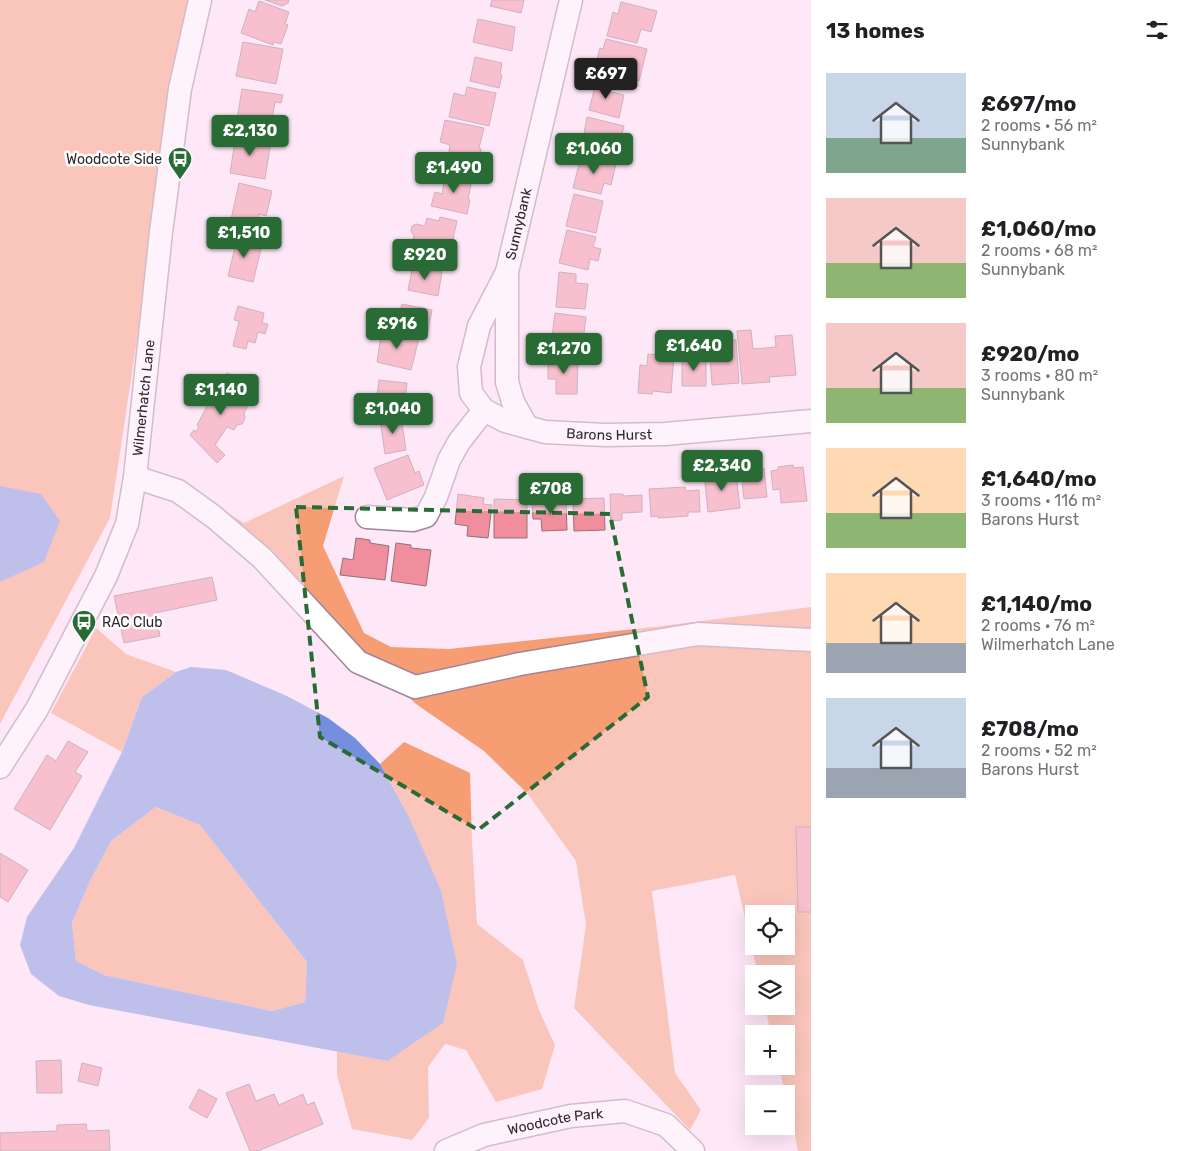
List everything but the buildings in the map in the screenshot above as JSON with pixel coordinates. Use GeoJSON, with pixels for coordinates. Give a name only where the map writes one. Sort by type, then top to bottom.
{"type":"FeatureCollection","features":[{"type":"Feature","properties":{"kind":"street","name":"Wilmerhatch Lane"},"geometry":{"type":"LineString","coordinates":[[0,767],[37,709],[106,576],[127,524],[135,477],[180,89],[200,0]]}},
{"type":"Feature","properties":{"kind":"street","name":"Sunnybank"},"geometry":{"type":"LineString","coordinates":[[527,427],[513,402],[507,382],[507,272],[571,0]]}},
{"type":"Feature","properties":{"kind":"street","name":"Sunnybank"},"geometry":{"type":"LineString","coordinates":[[484,410],[471,393],[469,367],[479,326],[507,272]]}},
{"type":"Feature","properties":{"kind":"street"},"geometry":{"type":"LineString","coordinates":[[367,517],[413,520],[426,516],[436,497],[449,460],[459,442],[484,410],[506,421],[527,427]]}},
{"type":"Feature","properties":{"kind":"street","name":"Barons Hurst"},"geometry":{"type":"LineString","coordinates":[[527,427],[545,432],[606,435],[665,434],[811,421]]}},
{"type":"Feature","properties":{"kind":"street"},"geometry":{"type":"LineString","coordinates":[[135,477],[178,491],[214,517],[262,558],[358,662],[415,687],[520,664],[698,634],[811,640]]}},
{"type":"Feature","properties":{"kind":"street","name":"Woodcote Park"},"geometry":{"type":"LineString","coordinates":[[446,1151],[484,1135],[571,1116],[625,1111],[666,1125],[693,1151]]}},
{"type":"Feature","properties":{"kind":"highlighted area"},"geometry":{"type":"Polygon","coordinates":[[[296,507],[610,514],[648,697],[478,830],[320,737],[296,507]]]}},
{"type":"Feature","properties":{"kind":"shaded area"},"geometry":{"type":"Polygon","coordinates":[[[0,0],[196,0],[172,109],[110,518],[0,724],[0,0]]]}},
{"type":"Feature","properties":{"kind":"shaded area"},"geometry":{"type":"Polygon","coordinates":[[[344,476],[323,546],[364,633],[391,647],[449,649],[662,626],[811,607],[811,1151],[798,1151],[795,1135],[795,1085],[783,1085],[781,1075],[795,1075],[795,1025],[769,1025],[767,1015],[795,1015],[795,965],[756,965],[754,955],[795,955],[795,905],[745,905],[745,918],[735,875],[652,891],[675,1073],[701,1110],[690,1130],[574,1008],[586,925],[576,861],[527,793],[484,751],[416,704],[361,652],[279,561],[228,513],[244,523],[344,476]]]}},
{"type":"Feature","properties":{"kind":"shaded area"},"geometry":{"type":"Polygon","coordinates":[[[96,628],[126,654],[176,672],[142,697],[122,752],[51,713],[96,628]]]}},
{"type":"Feature","properties":{"kind":"shaded area"},"geometry":{"type":"Polygon","coordinates":[[[404,742],[470,773],[477,924],[523,960],[539,1010],[555,1045],[542,1089],[496,1102],[466,1050],[445,1044],[428,1067],[429,1118],[412,1140],[352,1129],[337,1075],[337,1051],[387,1061],[408,815],[380,764],[404,742]]]}},
{"type":"Feature","properties":{"kind":"shaded area"},"geometry":{"type":"Polygon","coordinates":[[[156,807],[200,825],[307,962],[305,1002],[272,1011],[104,975],[76,961],[72,923],[90,881],[111,841],[156,807]]]}},
{"type":"Feature","properties":{"kind":"water"},"geometry":{"type":"Polygon","coordinates":[[[0,486],[41,494],[60,521],[44,562],[0,582],[0,486]]]}},
{"type":"Feature","properties":{"kind":"water"},"geometry":{"type":"Polygon","coordinates":[[[191,667],[226,670],[287,696],[328,718],[355,738],[380,764],[408,815],[441,891],[457,964],[443,1023],[387,1061],[89,1005],[59,996],[31,974],[20,945],[27,917],[74,848],[122,752],[142,697],[176,672],[191,667]],[[156,807],[111,841],[90,881],[72,923],[76,961],[104,975],[272,1011],[305,1002],[307,962],[200,825],[156,807]]]}},
{"type":"Feature","properties":{"kind":"place","name":"Woodcote Side"},"geometry":{"type":"Point","coordinates":[180,180]}},
{"type":"Feature","properties":{"kind":"place","name":"RAC Club"},"geometry":{"type":"Point","coordinates":[84,643]}}]}
